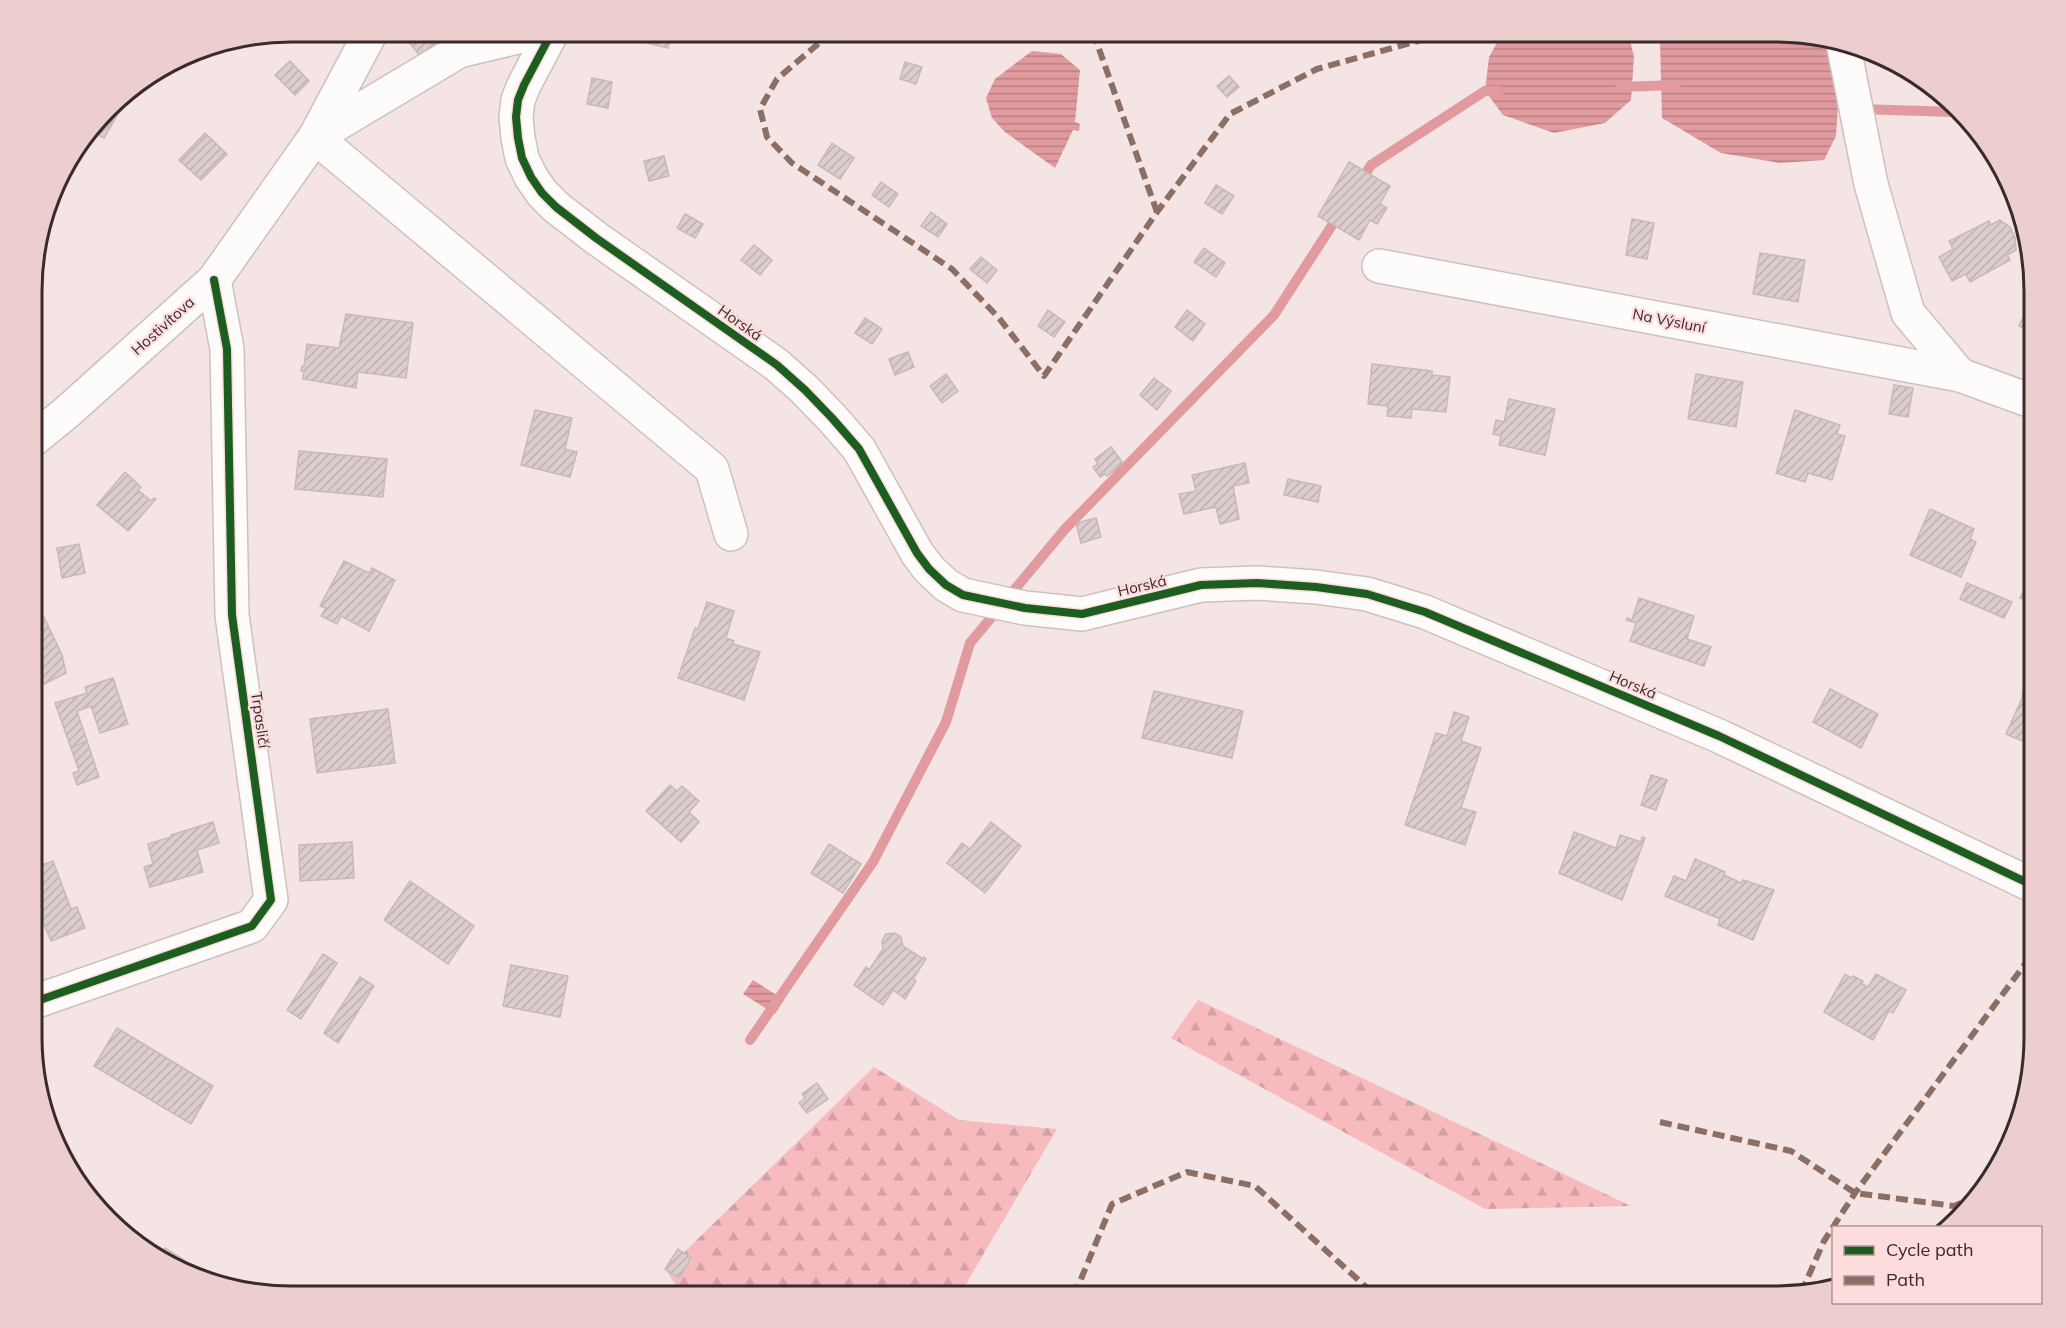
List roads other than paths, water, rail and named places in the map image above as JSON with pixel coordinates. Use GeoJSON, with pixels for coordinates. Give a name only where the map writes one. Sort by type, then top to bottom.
{"type":"FeatureCollection","features":[{"type":"Feature","properties":{"kind":"street","name":"Hostivítova"},"geometry":{"type":"LineString","coordinates":[[42,432],[214,280],[315,137],[366,42]]}},
{"type":"Feature","properties":{"kind":"street","name":"Hostivítova"},"geometry":{"type":"LineString","coordinates":[[315,137],[459,51],[497,42]]}},
{"type":"Feature","properties":{"kind":"street","name":"Horská"},"geometry":{"type":"LineString","coordinates":[[547,42],[524,85],[516,117],[522,158],[542,193],[596,238],[777,365],[805,390],[859,449],[917,553],[929,569],[946,585],[963,595],[1025,608],[1082,614],[1202,585],[1257,584],[1316,587],[1367,594],[1425,612],[1719,735],[2024,881]]}},
{"type":"Feature","properties":{"kind":"street","name":"Na Výsluní"},"geometry":{"type":"LineString","coordinates":[[1845,52],[1872,184],[1908,313],[1960,375]]}},
{"type":"Feature","properties":{"kind":"street"},"geometry":{"type":"LineString","coordinates":[[315,137],[712,469],[731,534]]}},
{"type":"Feature","properties":{"kind":"street","name":"Na Výsluní"},"geometry":{"type":"LineString","coordinates":[[1379,266],[1960,375],[2024,398]]}},
{"type":"Feature","properties":{"kind":"street","name":"Trpasličí"},"geometry":{"type":"LineString","coordinates":[[42,999],[252,926],[271,900],[232,615],[227,349],[214,280]]}},
{"type":"Feature","properties":{"kind":"waterway"},"geometry":{"type":"LineString","coordinates":[[1620,87],[1676,85]]}},
{"type":"Feature","properties":{"kind":"waterway"},"geometry":{"type":"LineString","coordinates":[[1360,182],[1371,165],[1485,91],[1499,91]]}},
{"type":"Feature","properties":{"kind":"waterway"},"geometry":{"type":"LineString","coordinates":[[1860,109],[1948,112]]}},
{"type":"Feature","properties":{"kind":"waterway"},"geometry":{"type":"LineString","coordinates":[[750,1040],[873,862],[946,722],[970,643],[1065,529],[1274,315],[1340,213]]}}]}
